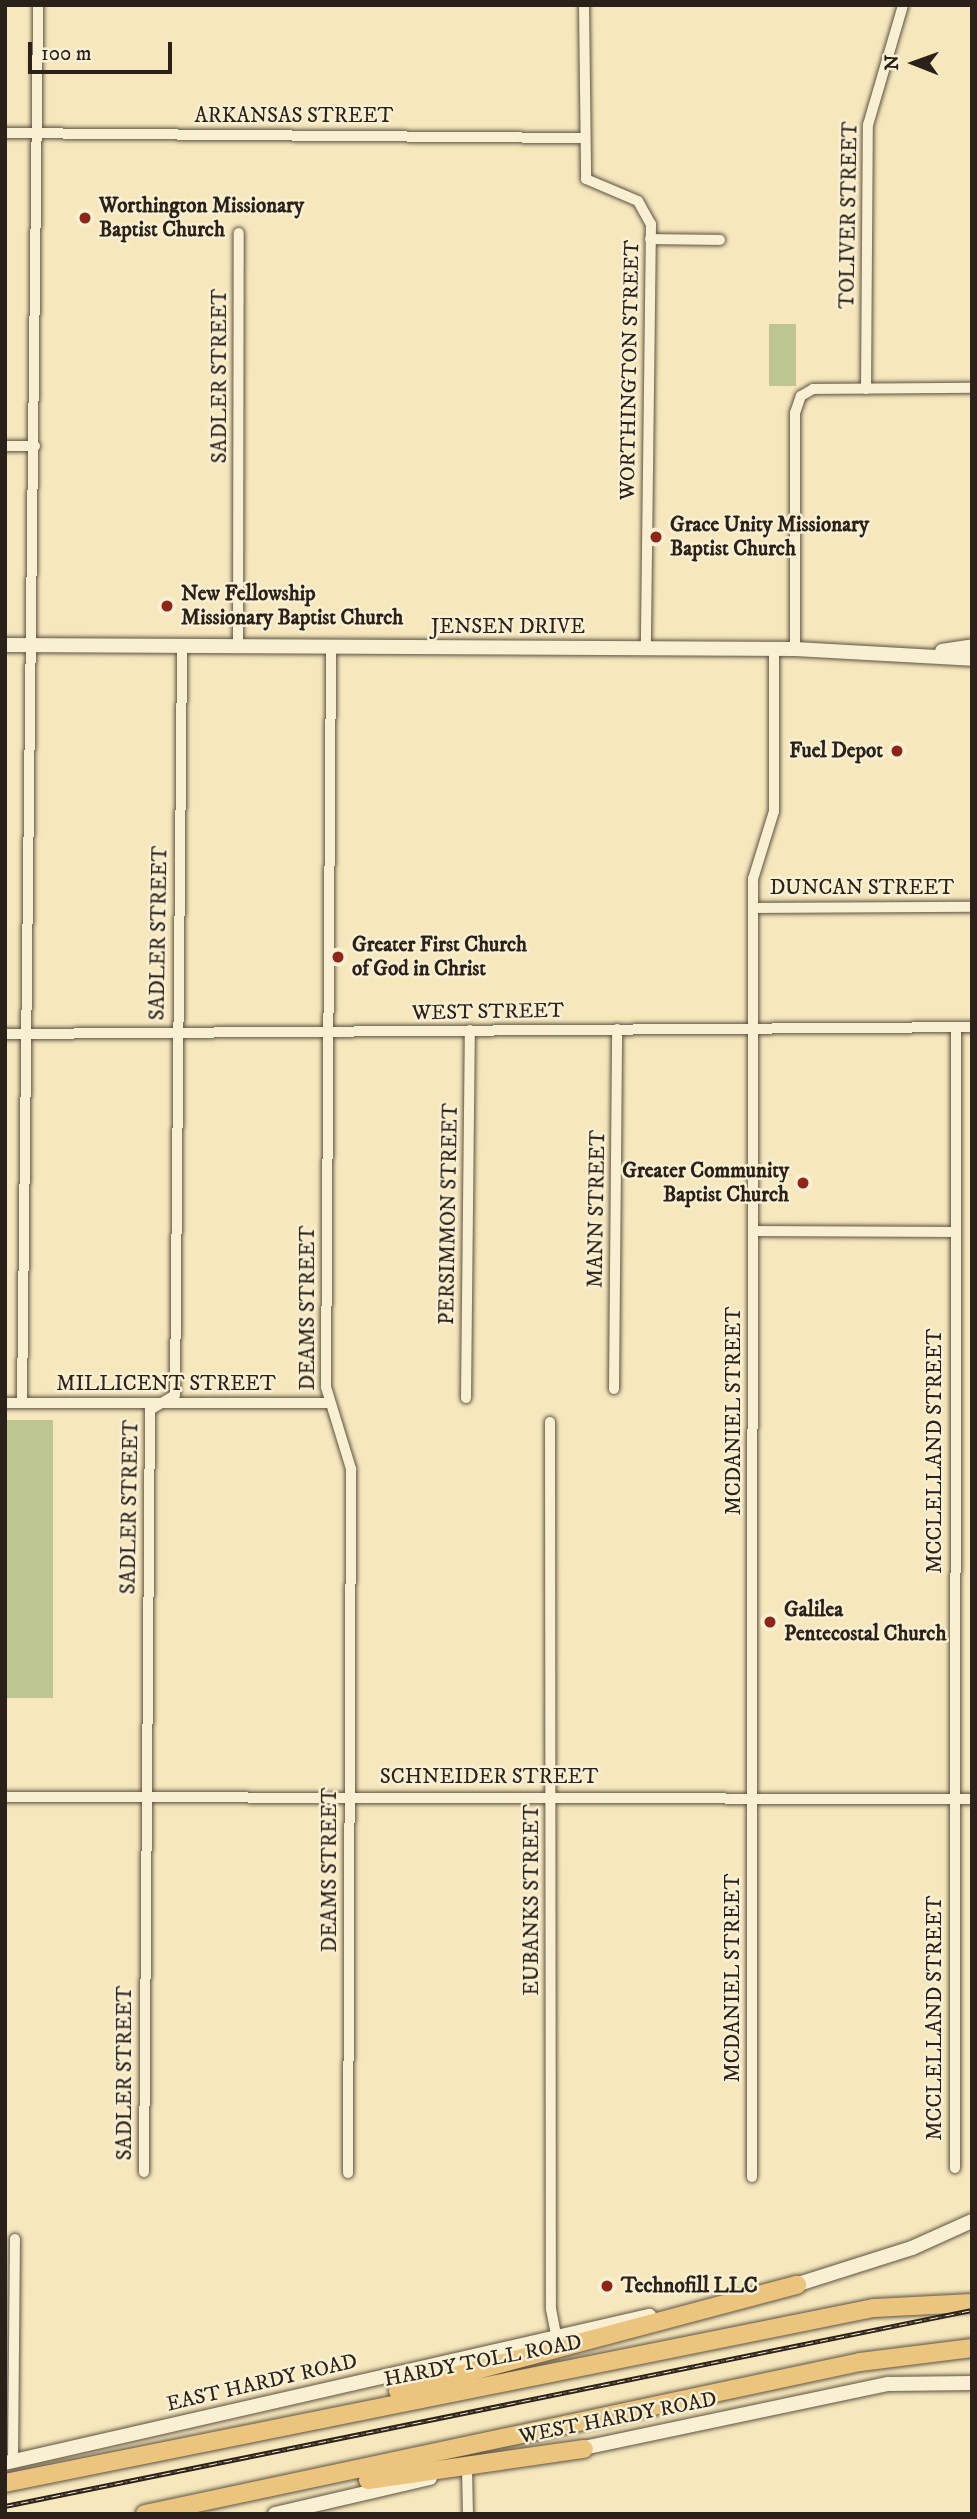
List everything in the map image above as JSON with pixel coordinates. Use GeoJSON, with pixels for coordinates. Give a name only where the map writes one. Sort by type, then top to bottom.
{"type":"FeatureCollection","features":[{"type":"Feature","properties":{"kind":"highway"},"geometry":{"type":"LineString","coordinates":[[314,2418],[422,2383],[673,2323],[797,2285]]}},
{"type":"Feature","properties":{"kind":"highway","name":"HARDY TOLL ROAD"},"geometry":{"type":"LineString","coordinates":[[5,2483],[314,2418],[874,2308],[972,2303]]}},
{"type":"Feature","properties":{"kind":"highway"},"geometry":{"type":"LineString","coordinates":[[151,2513],[860,2362],[972,2348]]}},
{"type":"Feature","properties":{"kind":"highway"},"geometry":{"type":"LineString","coordinates":[[151,2513],[584,2449]]}},
{"type":"Feature","properties":{"kind":"main road","name":"JENSEN DRIVE"},"geometry":{"type":"LineString","coordinates":[[5,645],[795,649],[927,653],[972,659]]}},
{"type":"Feature","properties":{"kind":"main road","name":"JENSEN DRIVE"},"geometry":{"type":"LineString","coordinates":[[927,653],[972,646]]}},
{"type":"Feature","properties":{"kind":"main road","name":"EAST HARDY ROAD"},"geometry":{"type":"LineString","coordinates":[[9,2462],[556,2335],[797,2285],[972,2221]]}},
{"type":"Feature","properties":{"kind":"main road","name":"WEST HARDY ROAD"},"geometry":{"type":"LineString","coordinates":[[275,2514],[323,2510],[467,2468],[584,2449],[888,2384],[972,2383]]}},
{"type":"Feature","properties":{"kind":"street"},"geometry":{"type":"LineString","coordinates":[[22,1402],[38,5]]}},
{"type":"Feature","properties":{"kind":"street","name":"WORTHINGTON STREET"},"geometry":{"type":"LineString","coordinates":[[584,5],[583,138],[586,179],[638,201],[648,213],[650,239],[646,649]]}},
{"type":"Feature","properties":{"kind":"street","name":"TOLIVER STREET"},"geometry":{"type":"LineString","coordinates":[[866,389],[868,125],[903,5]]}},
{"type":"Feature","properties":{"kind":"street","name":"ARKANSAS STREET"},"geometry":{"type":"LineString","coordinates":[[5,133],[583,138]]}},
{"type":"Feature","properties":{"kind":"street","name":"SADLER STREET"},"geometry":{"type":"LineString","coordinates":[[238,646],[239,233]]}},
{"type":"Feature","properties":{"kind":"street"},"geometry":{"type":"LineString","coordinates":[[650,239],[720,240]]}},
{"type":"Feature","properties":{"kind":"street"},"geometry":{"type":"LineString","coordinates":[[795,649],[795,413],[801,396],[813,390],[972,388]]}},
{"type":"Feature","properties":{"kind":"street"},"geometry":{"type":"LineString","coordinates":[[5,446],[35,446]]}},
{"type":"Feature","properties":{"kind":"street","name":"SADLER STREET"},"geometry":{"type":"LineString","coordinates":[[144,2172],[150,1410],[175,1395],[182,646]]}},
{"type":"Feature","properties":{"kind":"street","name":"DEAMS STREET"},"geometry":{"type":"LineString","coordinates":[[331,648],[327,1403],[351,1469],[348,2173]]}},
{"type":"Feature","properties":{"kind":"street","name":"MCDANIEL STREET"},"geometry":{"type":"LineString","coordinates":[[752,2177],[753,908],[757,863],[774,811],[774,649]]}},
{"type":"Feature","properties":{"kind":"street","name":"DUNCAN STREET"},"geometry":{"type":"LineString","coordinates":[[753,908],[972,907]]}},
{"type":"Feature","properties":{"kind":"street","name":"MCCLELLAND STREET"},"geometry":{"type":"LineString","coordinates":[[955,2168],[956,1027]]}},
{"type":"Feature","properties":{"kind":"street","name":"WEST STREET"},"geometry":{"type":"LineString","coordinates":[[5,1034],[329,1034],[470,1030],[972,1027]]}},
{"type":"Feature","properties":{"kind":"street","name":"MANN STREET"},"geometry":{"type":"LineString","coordinates":[[614,1389],[618,1029]]}},
{"type":"Feature","properties":{"kind":"street","name":"PERSIMMON STREET"},"geometry":{"type":"LineString","coordinates":[[466,1398],[470,1030]]}},
{"type":"Feature","properties":{"kind":"street"},"geometry":{"type":"LineString","coordinates":[[754,1231],[955,1232]]}},
{"type":"Feature","properties":{"kind":"street","name":"MILLICENT STREET"},"geometry":{"type":"LineString","coordinates":[[5,1403],[327,1403]]}},
{"type":"Feature","properties":{"kind":"street","name":"EUBANKS STREET"},"geometry":{"type":"LineString","coordinates":[[550,1422],[551,2309],[556,2335]]}},
{"type":"Feature","properties":{"kind":"street","name":"SCHNEIDER STREET"},"geometry":{"type":"LineString","coordinates":[[5,1797],[147,1795],[972,1799]]}},
{"type":"Feature","properties":{"kind":"street"},"geometry":{"type":"LineString","coordinates":[[9,2462],[15,2239]]}},
{"type":"Feature","properties":{"kind":"street"},"geometry":{"type":"LineString","coordinates":[[467,2468],[468,2514]]}},
{"type":"Feature","properties":{"kind":"green space"},"geometry":{"type":"Polygon","coordinates":[[[769,324],[796,324],[796,386],[769,386],[769,324]]]}},
{"type":"Feature","properties":{"kind":"green space"},"geometry":{"type":"Polygon","coordinates":[[[5,1420],[53,1420],[53,1698],[5,1698],[5,1420]]]}},
{"type":"Feature","properties":{"kind":"railway"},"geometry":{"type":"LineString","coordinates":[[5,2506],[972,2310]]}},
{"type":"Feature","properties":{"kind":"place","name":"Worthington Missionary Baptist Church"},"geometry":{"type":"Point","coordinates":[85,218]}},
{"type":"Feature","properties":{"kind":"place","name":"Grace Unity Missionary Baptist Church"},"geometry":{"type":"Point","coordinates":[656,537]}},
{"type":"Feature","properties":{"kind":"place","name":"New Fellowship Missionary Baptist Church"},"geometry":{"type":"Point","coordinates":[167,606]}},
{"type":"Feature","properties":{"kind":"place","name":"Fuel Depot"},"geometry":{"type":"Point","coordinates":[897,751]}},
{"type":"Feature","properties":{"kind":"place","name":"Greater First Church of God in Christ"},"geometry":{"type":"Point","coordinates":[338,957]}},
{"type":"Feature","properties":{"kind":"place","name":"Greater Community Baptist Church"},"geometry":{"type":"Point","coordinates":[803,1183]}},
{"type":"Feature","properties":{"kind":"place","name":"Galilea Pentecostal Church"},"geometry":{"type":"Point","coordinates":[770,1622]}},
{"type":"Feature","properties":{"kind":"place","name":"Technofill LLC"},"geometry":{"type":"Point","coordinates":[607,2286]}}]}
